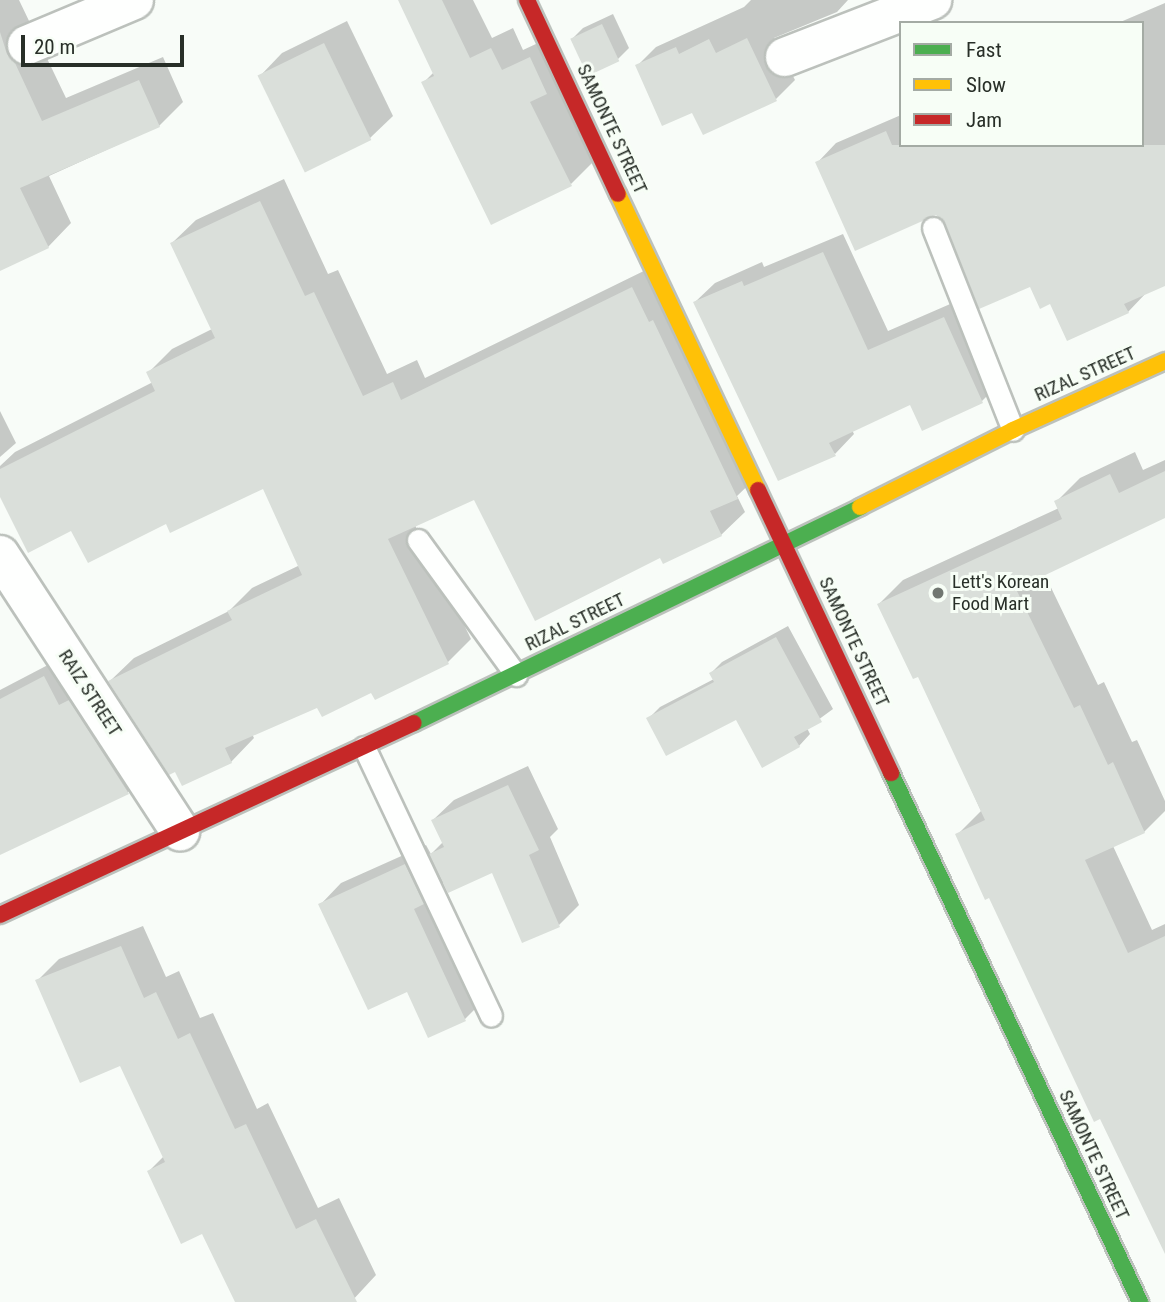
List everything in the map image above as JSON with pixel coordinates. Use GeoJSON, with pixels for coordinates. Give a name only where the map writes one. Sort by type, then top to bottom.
{"type":"FeatureCollection","features":[{"type":"Feature","properties":{"kind":"street"},"geometry":{"type":"LineString","coordinates":[[27,45],[134,0]]}},
{"type":"Feature","properties":{"kind":"street","name":"SAMONTE STREET"},"geometry":{"type":"LineString","coordinates":[[527,0],[1140,1302]]}},
{"type":"Feature","properties":{"kind":"street"},"geometry":{"type":"LineString","coordinates":[[785,57],[932,0]]}},
{"type":"Feature","properties":{"kind":"street","name":"RIZAL STREET"},"geometry":{"type":"LineString","coordinates":[[0,915],[364,747],[785,544],[1013,430],[1165,361]]}},
{"type":"Feature","properties":{"kind":"street","name":"RAIZ STREET"},"geometry":{"type":"LineString","coordinates":[[0,555],[180,831]]}},
{"type":"Feature","properties":{"kind":"lane"},"geometry":{"type":"LineString","coordinates":[[933,228],[1013,430]]}},
{"type":"Feature","properties":{"kind":"lane"},"geometry":{"type":"LineString","coordinates":[[418,540],[516,674]]}},
{"type":"Feature","properties":{"kind":"lane"},"geometry":{"type":"LineString","coordinates":[[364,747],[491,1016]]}},
{"type":"Feature","properties":{"kind":"building"},"geometry":{"type":"Polygon","coordinates":[[[398,0],[442,0],[470,58],[491,48],[502,70],[530,57],[547,94],[530,102],[572,186],[491,225],[421,82],[434,76],[398,0]]]}},
{"type":"Feature","properties":{"kind":"building"},"geometry":{"type":"Polygon","coordinates":[[[602,24],[619,61],[588,76],[570,39],[602,24]]]}},
{"type":"Feature","properties":{"kind":"building"},"geometry":{"type":"Polygon","coordinates":[[[0,32],[7,54],[15,63],[42,121],[139,80],[160,127],[20,188],[49,248],[0,271],[0,32]]]}},
{"type":"Feature","properties":{"kind":"building"},"geometry":{"type":"Polygon","coordinates":[[[747,38],[777,101],[703,135],[692,113],[662,126],[635,65],[676,47],[679,54],[709,39],[716,53],[747,38]]]}},
{"type":"Feature","properties":{"kind":"building"},"geometry":{"type":"Polygon","coordinates":[[[324,43],[371,140],[305,173],[257,75],[324,43]]]}},
{"type":"Feature","properties":{"kind":"building"},"geometry":{"type":"Polygon","coordinates":[[[886,131],[892,145],[899,147],[1165,145],[1165,286],[1124,304],[1129,313],[1067,341],[1050,304],[1040,309],[1030,287],[979,309],[945,223],[936,215],[855,251],[815,162],[886,131]]]}},
{"type":"Feature","properties":{"kind":"building"},"geometry":{"type":"Polygon","coordinates":[[[260,201],[305,296],[314,292],[363,396],[393,382],[401,400],[632,287],[649,322],[653,320],[738,499],[710,511],[722,536],[663,564],[660,558],[535,621],[474,500],[388,539],[449,664],[375,700],[371,693],[322,717],[317,708],[225,748],[232,763],[182,786],[175,772],[169,775],[108,681],[232,620],[227,611],[302,575],[263,489],[170,533],[166,524],[88,563],[71,531],[28,553],[0,497],[0,469],[155,391],[146,372],[215,338],[170,243],[260,201]]]}},
{"type":"Feature","properties":{"kind":"building"},"geometry":{"type":"Polygon","coordinates":[[[823,252],[868,350],[944,317],[983,403],[922,431],[910,405],[829,443],[836,456],[778,481],[693,302],[742,281],[744,286],[823,252]]]}},
{"type":"Feature","properties":{"kind":"building"},"geometry":{"type":"Polygon","coordinates":[[[1165,471],[1165,518],[1016,589],[1074,708],[1080,705],[1108,765],[1113,762],[1145,833],[1085,860],[1128,953],[1165,936],[1165,1254],[1100,1119],[1094,1122],[989,898],[985,900],[955,834],[985,820],[918,677],[913,679],[877,604],[1062,519],[1054,501],[1110,474],[1119,493],[1165,471]]]}},
{"type":"Feature","properties":{"kind":"building"},"geometry":{"type":"Polygon","coordinates":[[[776,637],[822,722],[794,737],[800,747],[762,768],[736,720],[666,756],[646,718],[714,682],[709,673],[776,637]]]}},
{"type":"Feature","properties":{"kind":"building"},"geometry":{"type":"Polygon","coordinates":[[[44,676],[59,705],[69,700],[129,794],[0,855],[0,699],[44,676]]]}},
{"type":"Feature","properties":{"kind":"building"},"geometry":{"type":"Polygon","coordinates":[[[508,785],[539,850],[529,855],[560,927],[522,943],[492,873],[448,893],[429,854],[444,847],[431,820],[508,785]]]}},
{"type":"Feature","properties":{"kind":"building"},"geometry":{"type":"Polygon","coordinates":[[[405,864],[424,904],[414,909],[466,1021],[428,1038],[407,992],[368,1010],[318,904],[405,864]]]}},
{"type":"Feature","properties":{"kind":"building"},"geometry":{"type":"Polygon","coordinates":[[[121,946],[144,998],[156,992],[178,1039],[190,1033],[235,1129],[246,1124],[296,1229],[316,1219],[357,1302],[235,1302],[202,1234],[181,1244],[147,1171],[165,1162],[120,1066],[80,1083],[35,980],[121,946]]]}},
{"type":"Feature","properties":{"kind":"traffic: fast"},"geometry":{"type":"LineString","coordinates":[[414,723],[860,507]]}},
{"type":"Feature","properties":{"kind":"traffic: fast"},"geometry":{"type":"LineString","coordinates":[[891,773],[1140,1302]]}},
{"type":"Feature","properties":{"kind":"traffic: slow"},"geometry":{"type":"LineString","coordinates":[[618,194],[758,490]]}},
{"type":"Feature","properties":{"kind":"traffic: slow"},"geometry":{"type":"LineString","coordinates":[[860,507],[1013,430],[1165,361]]}},
{"type":"Feature","properties":{"kind":"traffic: jam"},"geometry":{"type":"LineString","coordinates":[[527,0],[618,194]]}},
{"type":"Feature","properties":{"kind":"traffic: jam"},"geometry":{"type":"LineString","coordinates":[[758,490],[891,773]]}},
{"type":"Feature","properties":{"kind":"traffic: jam"},"geometry":{"type":"LineString","coordinates":[[0,915],[414,723]]}},
{"type":"Feature","properties":{"kind":"place","name":"Lett's Korean Food Mart"},"geometry":{"type":"Point","coordinates":[938,593]}}]}
